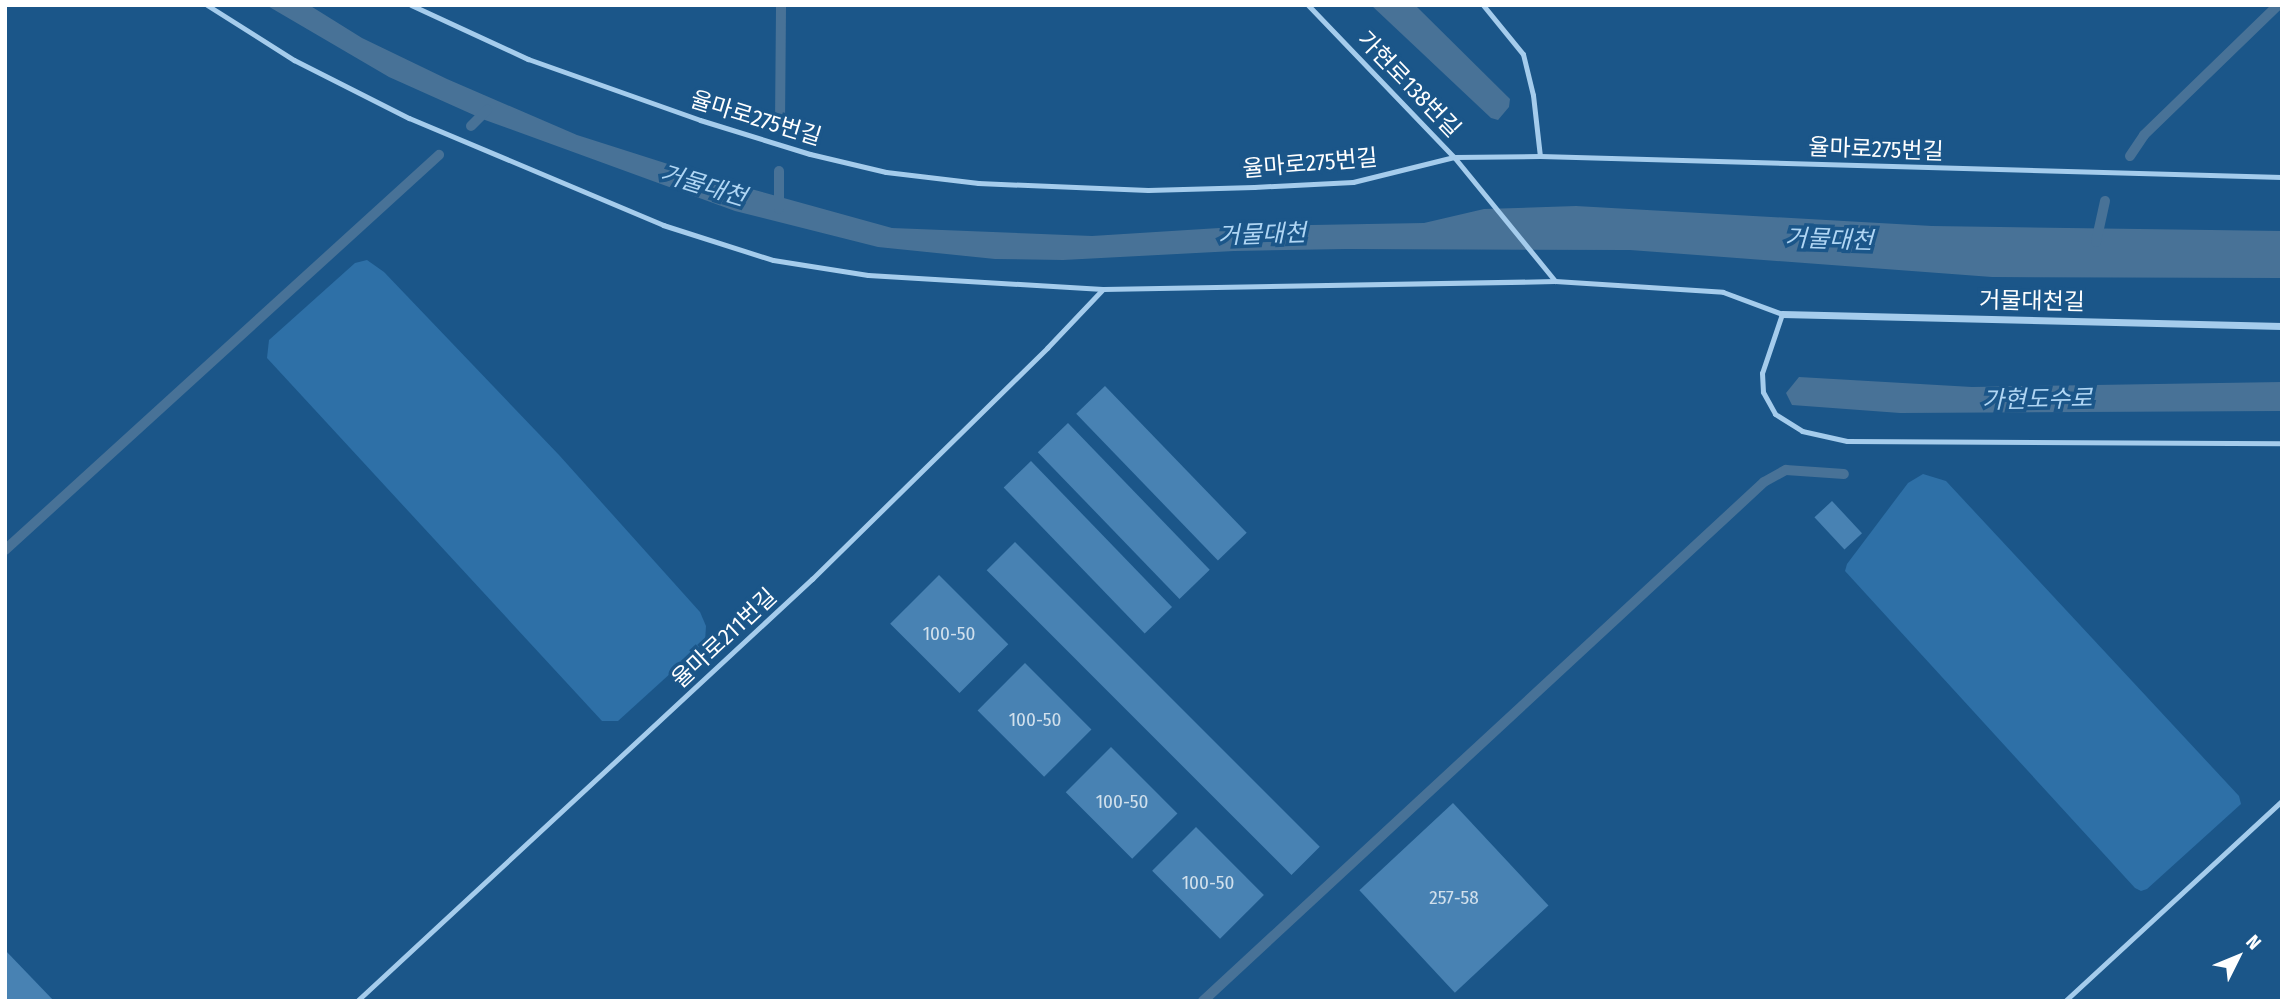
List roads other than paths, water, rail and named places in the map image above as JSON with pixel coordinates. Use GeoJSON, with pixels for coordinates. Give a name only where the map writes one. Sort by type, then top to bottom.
{"type":"FeatureCollection","features":[{"type":"Feature","properties":{"kind":"street","name":"거물대천길"},"geometry":{"type":"LineString","coordinates":[[1782,314],[2282,326]]}},
{"type":"Feature","properties":{"kind":"lane"},"geometry":{"type":"LineString","coordinates":[[207,5],[294,60],[409,118],[663,225],[773,260],[868,275],[1103,289],[1555,281],[1723,292],[1782,314],[1762,373],[1763,392],[1775,414],[1802,431],[1847,441],[1871,442],[2282,443]]}},
{"type":"Feature","properties":{"kind":"lane","name":"율마로275번길"},"geometry":{"type":"LineString","coordinates":[[411,5],[484,40],[583,80],[810,154],[886,172],[978,183],[1148,190],[1254,187],[1353,182],[1454,157],[1540,156],[2282,177]]}},
{"type":"Feature","properties":{"kind":"lane","name":"가현로138번길"},"geometry":{"type":"LineString","coordinates":[[1308,5],[1454,157],[1555,281]]}},
{"type":"Feature","properties":{"kind":"lane"},"geometry":{"type":"LineString","coordinates":[[1483,5],[1523,54],[1533,95],[1540,156]]}},
{"type":"Feature","properties":{"kind":"lane","name":"율마로211번길"},"geometry":{"type":"LineString","coordinates":[[357,1001],[822,570],[1047,348],[1103,289]]}},
{"type":"Feature","properties":{"kind":"lane"},"geometry":{"type":"LineString","coordinates":[[2065,1001],[2282,801]]}},
{"type":"Feature","properties":{"kind":"water","name":"거물대천"},"geometry":{"type":"Polygon","coordinates":[[[266,5],[309,5],[362,38],[447,79],[577,135],[715,179],[892,228],[1092,236],[1251,226],[1424,223],[1484,209],[1576,206],[1932,226],[2282,231],[2282,278],[1992,277],[1630,250],[1346,249],[1234,251],[1063,260],[995,259],[878,247],[735,211],[485,120],[389,77],[266,5]]]}},
{"type":"Feature","properties":{"kind":"water"},"geometry":{"type":"Polygon","coordinates":[[[1371,5],[1415,5],[1510,99],[1509,107],[1498,120],[1491,118],[1371,5]]]}},
{"type":"Feature","properties":{"kind":"water","name":"가현도수로"},"geometry":{"type":"Polygon","coordinates":[[[1799,377],[1972,387],[2282,382],[2282,411],[1900,413],[1792,405],[1786,393],[1799,377]]]}},
{"type":"Feature","properties":{"kind":"waterway"},"geometry":{"type":"LineString","coordinates":[[780,123],[781,5]]}},
{"type":"Feature","properties":{"kind":"waterway"},"geometry":{"type":"LineString","coordinates":[[2130,156],[2144,135],[2278,5]]}},
{"type":"Feature","properties":{"kind":"waterway"},"geometry":{"type":"LineString","coordinates":[[471,126],[487,110]]}},
{"type":"Feature","properties":{"kind":"waterway"},"geometry":{"type":"LineString","coordinates":[[5,550],[439,155]]}},
{"type":"Feature","properties":{"kind":"waterway"},"geometry":{"type":"LineString","coordinates":[[779,171],[779,209]]}},
{"type":"Feature","properties":{"kind":"waterway"},"geometry":{"type":"LineString","coordinates":[[2096,242],[2105,201]]}},
{"type":"Feature","properties":{"kind":"waterway"},"geometry":{"type":"LineString","coordinates":[[1203,1001],[1764,482],[1786,470],[1844,474]]}}]}
